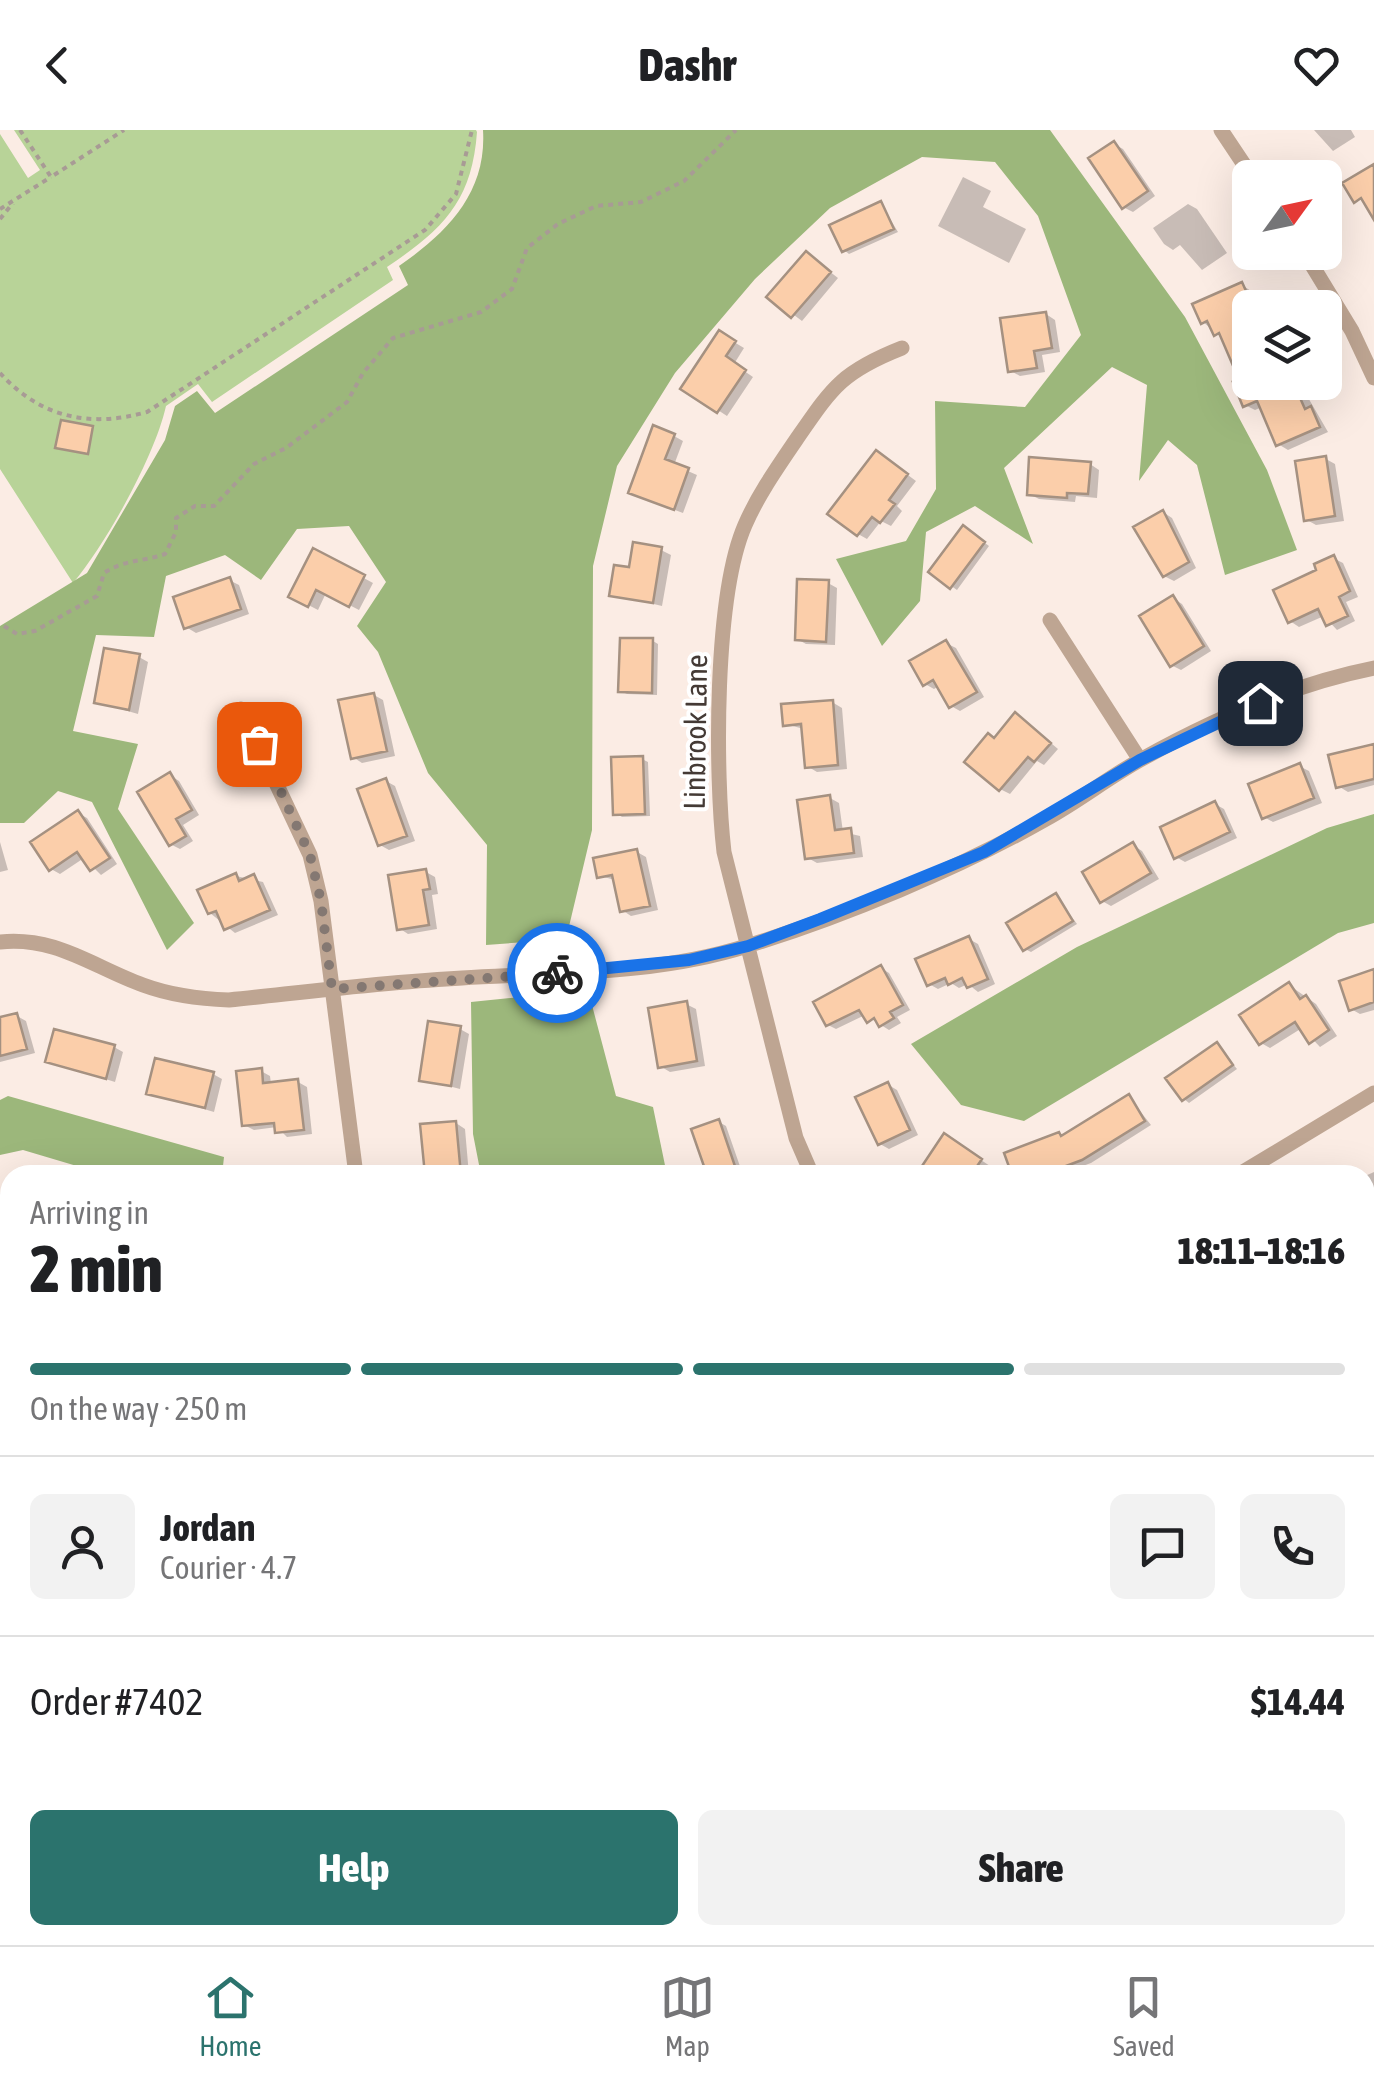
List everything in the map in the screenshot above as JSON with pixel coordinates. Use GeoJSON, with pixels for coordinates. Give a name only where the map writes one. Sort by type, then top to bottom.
{"type":"FeatureCollection","features":[{"type":"Feature","properties":{"kind":"street"},"geometry":{"type":"LineString","coordinates":[[1221,130],[1241,160]]}},
{"type":"Feature","properties":{"kind":"street"},"geometry":{"type":"LineString","coordinates":[[1315,270],[1344,316],[1374,378]]}},
{"type":"Feature","properties":{"kind":"street","name":"Linbrook Lane"},"geometry":{"type":"LineString","coordinates":[[808,1165],[796,1138],[748,946],[720,813],[724,614],[732,563],[760,494],[835,383],[866,362],[902,348]]}},
{"type":"Feature","properties":{"kind":"street"},"geometry":{"type":"LineString","coordinates":[[1050,620],[1140,760]]}},
{"type":"Feature","properties":{"kind":"street"},"geometry":{"type":"LineString","coordinates":[[0,942],[63,947],[143,985],[194,999],[229,1000],[332,989],[630,970],[748,946],[984,852],[1210,723],[1285,693],[1374,668]]}},
{"type":"Feature","properties":{"kind":"street"},"geometry":{"type":"LineString","coordinates":[[241,709],[310,855],[321,901],[355,1165]]}},
{"type":"Feature","properties":{"kind":"street"},"geometry":{"type":"LineString","coordinates":[[1255,1165],[1374,1093]]}},
{"type":"Feature","properties":{"kind":"path"},"geometry":{"type":"LineString","coordinates":[[20,130],[51,178]]}},
{"type":"Feature","properties":{"kind":"path"},"geometry":{"type":"LineString","coordinates":[[0,209],[124,130]]}},
{"type":"Feature","properties":{"kind":"path"},"geometry":{"type":"LineString","coordinates":[[0,373],[38,405],[61,416],[115,421],[147,412],[425,230],[456,194],[472,144],[472,130]]}},
{"type":"Feature","properties":{"kind":"path"},"geometry":{"type":"LineString","coordinates":[[4,626],[16,634],[36,632],[97,596],[104,573],[124,560],[148,560],[165,554],[176,532],[176,518],[195,506],[214,506],[254,464],[286,448],[347,402],[363,373],[394,338],[480,312],[512,289],[526,248],[558,224],[596,206],[641,202],[684,180],[736,130]]}},
{"type":"Feature","properties":{"kind":"path"},"geometry":{"type":"LineString","coordinates":[[0,219],[16,199]]}},
{"type":"Feature","properties":{"kind":"green space"},"geometry":{"type":"Polygon","coordinates":[[[14,130],[477,132],[469,177],[461,196],[424,240],[387,267],[393,280],[212,402],[198,384],[166,406],[128,499],[73,583],[0,469],[0,134],[28,178],[40,170],[14,130]]]}},
{"type":"Feature","properties":{"kind":"green space"},"geometry":{"type":"Polygon","coordinates":[[[483,130],[1050,130],[1185,317],[1267,470],[1297,550],[1225,575],[1197,465],[1168,440],[1139,481],[1147,385],[1112,367],[1004,468],[1033,544],[975,506],[926,532],[920,601],[882,646],[836,559],[906,541],[936,489],[935,401],[1025,407],[1081,335],[1038,216],[995,162],[922,157],[830,208],[755,279],[675,373],[617,466],[593,566],[592,830],[566,939],[486,945],[487,845],[428,773],[378,652],[357,626],[386,582],[349,526],[297,529],[261,580],[225,555],[166,576],[154,637],[96,635],[73,731],[138,744],[118,809],[194,923],[167,950],[92,802],[58,791],[24,823],[0,823],[0,626],[87,573],[165,440],[175,406],[197,391],[215,413],[408,285],[399,266],[433,240],[461,209],[478,173],[483,130]]]}},
{"type":"Feature","properties":{"kind":"green space"},"geometry":{"type":"Polygon","coordinates":[[[1374,814],[1374,923],[1338,933],[1024,1121],[961,1105],[911,1044],[1077,947],[1327,828],[1374,814]]]}},
{"type":"Feature","properties":{"kind":"green space"},"geometry":{"type":"Polygon","coordinates":[[[588,990],[616,1096],[653,1107],[665,1165],[479,1165],[473,1134],[471,1002],[588,990]]]}},
{"type":"Feature","properties":{"kind":"green space"},"geometry":{"type":"Polygon","coordinates":[[[8,1096],[224,1157],[223,1165],[73,1165],[23,1150],[0,1155],[0,1100],[8,1096]]]}},
{"type":"Feature","properties":{"kind":"building"},"geometry":{"type":"Polygon","coordinates":[[[1114,141],[1148,191],[1122,209],[1088,158],[1114,141]]]}},
{"type":"Feature","properties":{"kind":"building"},"geometry":{"type":"Polygon","coordinates":[[[1374,164],[1374,220],[1361,198],[1354,203],[1342,183],[1374,164]]]}},
{"type":"Feature","properties":{"kind":"building"},"geometry":{"type":"Polygon","coordinates":[[[881,201],[894,229],[842,252],[829,225],[881,201]]]}},
{"type":"Feature","properties":{"kind":"building"},"geometry":{"type":"Polygon","coordinates":[[[806,251],[831,272],[791,318],[766,297],[806,251]]]}},
{"type":"Feature","properties":{"kind":"building"},"geometry":{"type":"Polygon","coordinates":[[[1242,282],[1246,290],[1232,290],[1232,363],[1219,333],[1214,336],[1207,321],[1201,324],[1192,304],[1242,282]]]}},
{"type":"Feature","properties":{"kind":"building"},"geometry":{"type":"Polygon","coordinates":[[[1046,312],[1052,348],[1034,351],[1037,368],[1008,372],[1000,318],[1046,312]]]}},
{"type":"Feature","properties":{"kind":"building"},"geometry":{"type":"Polygon","coordinates":[[[719,330],[736,341],[726,356],[746,370],[717,413],[680,389],[719,330]]]}},
{"type":"Feature","properties":{"kind":"building"},"geometry":{"type":"Polygon","coordinates":[[[1240,400],[1301,400],[1305,409],[1311,406],[1320,427],[1276,446],[1257,401],[1243,407],[1240,400]]]}},
{"type":"Feature","properties":{"kind":"building"},"geometry":{"type":"Polygon","coordinates":[[[61,420],[93,426],[88,454],[55,448],[61,420]]]}},
{"type":"Feature","properties":{"kind":"building"},"geometry":{"type":"Polygon","coordinates":[[[653,425],[675,434],[665,459],[689,468],[674,510],[628,493],[653,425]]]}},
{"type":"Feature","properties":{"kind":"building"},"geometry":{"type":"Polygon","coordinates":[[[876,450],[908,474],[889,500],[895,504],[880,523],[872,517],[857,536],[827,514],[876,450]]]}},
{"type":"Feature","properties":{"kind":"building"},"geometry":{"type":"Polygon","coordinates":[[[1326,456],[1335,516],[1304,521],[1295,461],[1326,456]]]}},
{"type":"Feature","properties":{"kind":"building"},"geometry":{"type":"Polygon","coordinates":[[[1029,457],[1091,462],[1088,494],[1067,493],[1067,498],[1027,495],[1029,457]]]}},
{"type":"Feature","properties":{"kind":"building"},"geometry":{"type":"Polygon","coordinates":[[[1163,510],[1189,562],[1163,577],[1133,527],[1163,510]]]}},
{"type":"Feature","properties":{"kind":"building"},"geometry":{"type":"Polygon","coordinates":[[[963,525],[985,542],[950,589],[928,572],[963,525]]]}},
{"type":"Feature","properties":{"kind":"building"},"geometry":{"type":"Polygon","coordinates":[[[633,542],[662,547],[653,603],[609,596],[614,565],[629,567],[633,542]]]}},
{"type":"Feature","properties":{"kind":"building"},"geometry":{"type":"Polygon","coordinates":[[[313,548],[365,575],[349,607],[316,590],[308,607],[288,597],[313,548]]]}},
{"type":"Feature","properties":{"kind":"building"},"geometry":{"type":"Polygon","coordinates":[[[1334,555],[1350,591],[1339,597],[1348,616],[1326,626],[1318,609],[1288,623],[1273,590],[1316,570],[1314,564],[1334,555]]]}},
{"type":"Feature","properties":{"kind":"building"},"geometry":{"type":"Polygon","coordinates":[[[230,577],[241,609],[184,629],[173,597],[230,577]]]}},
{"type":"Feature","properties":{"kind":"building"},"geometry":{"type":"Polygon","coordinates":[[[797,579],[829,580],[826,642],[795,640],[797,579]]]}},
{"type":"Feature","properties":{"kind":"building"},"geometry":{"type":"Polygon","coordinates":[[[1173,595],[1204,646],[1170,667],[1139,616],[1173,595]]]}},
{"type":"Feature","properties":{"kind":"building"},"geometry":{"type":"Polygon","coordinates":[[[620,638],[653,638],[652,693],[618,692],[620,638]]]}},
{"type":"Feature","properties":{"kind":"building"},"geometry":{"type":"Polygon","coordinates":[[[946,640],[977,692],[949,708],[933,680],[923,686],[909,661],[946,640]]]}},
{"type":"Feature","properties":{"kind":"building"},"geometry":{"type":"Polygon","coordinates":[[[104,648],[140,654],[129,710],[94,703],[104,648]]]}},
{"type":"Feature","properties":{"kind":"building"},"geometry":{"type":"Polygon","coordinates":[[[374,693],[387,751],[351,759],[338,700],[374,693]]]}},
{"type":"Feature","properties":{"kind":"building"},"geometry":{"type":"Polygon","coordinates":[[[833,700],[838,765],[805,768],[801,724],[783,726],[781,704],[833,700]]]}},
{"type":"Feature","properties":{"kind":"building"},"geometry":{"type":"Polygon","coordinates":[[[1015,712],[1051,743],[1034,762],[1028,757],[999,791],[964,762],[988,733],[994,738],[1015,712]]]}},
{"type":"Feature","properties":{"kind":"building"},"geometry":{"type":"Polygon","coordinates":[[[1374,744],[1374,779],[1336,788],[1328,755],[1374,744]]]}},
{"type":"Feature","properties":{"kind":"building"},"geometry":{"type":"Polygon","coordinates":[[[643,756],[645,814],[613,815],[611,757],[643,756]]]}},
{"type":"Feature","properties":{"kind":"building"},"geometry":{"type":"Polygon","coordinates":[[[1300,763],[1314,798],[1262,819],[1248,784],[1300,763]]]}},
{"type":"Feature","properties":{"kind":"building"},"geometry":{"type":"Polygon","coordinates":[[[170,772],[192,810],[176,819],[186,836],[169,846],[137,792],[170,772]]]}},
{"type":"Feature","properties":{"kind":"building"},"geometry":{"type":"Polygon","coordinates":[[[386,778],[407,836],[378,846],[357,789],[386,778]]]}},
{"type":"Feature","properties":{"kind":"building"},"geometry":{"type":"Polygon","coordinates":[[[830,795],[835,830],[851,828],[854,853],[805,859],[797,800],[830,795]]]}},
{"type":"Feature","properties":{"kind":"building"},"geometry":{"type":"Polygon","coordinates":[[[1215,801],[1230,832],[1174,859],[1160,827],[1215,801]]]}},
{"type":"Feature","properties":{"kind":"building"},"geometry":{"type":"Polygon","coordinates":[[[78,810],[110,858],[90,871],[77,852],[49,871],[30,842],[78,810]]]}},
{"type":"Feature","properties":{"kind":"building"},"geometry":{"type":"Polygon","coordinates":[[[1133,842],[1151,873],[1100,903],[1082,872],[1133,842]]]}},
{"type":"Feature","properties":{"kind":"building"},"geometry":{"type":"Polygon","coordinates":[[[637,849],[650,906],[620,912],[612,875],[597,878],[593,858],[637,849]]]}},
{"type":"Feature","properties":{"kind":"building"},"geometry":{"type":"Polygon","coordinates":[[[426,869],[430,889],[423,890],[429,925],[397,930],[388,875],[426,869]]]}},
{"type":"Feature","properties":{"kind":"building"},"geometry":{"type":"Polygon","coordinates":[[[236,873],[239,881],[254,874],[270,910],[224,930],[216,911],[208,914],[197,890],[236,873]]]}},
{"type":"Feature","properties":{"kind":"building"},"geometry":{"type":"Polygon","coordinates":[[[1056,893],[1073,921],[1023,951],[1006,923],[1056,893]]]}},
{"type":"Feature","properties":{"kind":"building"},"geometry":{"type":"Polygon","coordinates":[[[969,936],[988,979],[967,988],[962,978],[948,985],[945,978],[927,986],[915,959],[969,936]]]}},
{"type":"Feature","properties":{"kind":"building"},"geometry":{"type":"Polygon","coordinates":[[[881,965],[903,1005],[890,1012],[894,1018],[879,1027],[874,1018],[867,1023],[859,1010],[826,1026],[813,1002],[881,965]]]}},
{"type":"Feature","properties":{"kind":"building"},"geometry":{"type":"Polygon","coordinates":[[[1374,969],[1374,1002],[1349,1011],[1339,981],[1374,969]]]}},
{"type":"Feature","properties":{"kind":"building"},"geometry":{"type":"Polygon","coordinates":[[[1289,982],[1300,999],[1306,995],[1329,1030],[1309,1044],[1295,1022],[1259,1045],[1239,1015],[1289,982]]]}},
{"type":"Feature","properties":{"kind":"building"},"geometry":{"type":"Polygon","coordinates":[[[687,1001],[697,1061],[658,1068],[648,1008],[687,1001]]]}},
{"type":"Feature","properties":{"kind":"building"},"geometry":{"type":"Polygon","coordinates":[[[17,1013],[27,1049],[0,1056],[0,1017],[17,1013]]]}},
{"type":"Feature","properties":{"kind":"building"},"geometry":{"type":"Polygon","coordinates":[[[428,1021],[461,1026],[451,1086],[419,1081],[428,1021]]]}},
{"type":"Feature","properties":{"kind":"building"},"geometry":{"type":"Polygon","coordinates":[[[54,1029],[115,1045],[106,1079],[45,1062],[54,1029]]]}},
{"type":"Feature","properties":{"kind":"building"},"geometry":{"type":"Polygon","coordinates":[[[1217,1042],[1233,1065],[1182,1101],[1165,1078],[1217,1042]]]}},
{"type":"Feature","properties":{"kind":"building"},"geometry":{"type":"Polygon","coordinates":[[[155,1058],[214,1072],[205,1108],[146,1094],[155,1058]]]}},
{"type":"Feature","properties":{"kind":"building"},"geometry":{"type":"Polygon","coordinates":[[[262,1068],[263,1083],[298,1079],[304,1130],[275,1133],[274,1123],[242,1126],[236,1071],[262,1068]]]}},
{"type":"Feature","properties":{"kind":"building"},"geometry":{"type":"Polygon","coordinates":[[[888,1082],[910,1130],[878,1145],[855,1097],[888,1082]]]}},
{"type":"Feature","properties":{"kind":"building"},"geometry":{"type":"Polygon","coordinates":[[[1129,1094],[1145,1121],[1069,1165],[1008,1165],[1004,1153],[1059,1132],[1061,1136],[1129,1094]]]}},
{"type":"Feature","properties":{"kind":"building"},"geometry":{"type":"Polygon","coordinates":[[[719,1119],[735,1165],[704,1165],[691,1129],[719,1119]]]}},
{"type":"Feature","properties":{"kind":"building"},"geometry":{"type":"Polygon","coordinates":[[[456,1121],[460,1165],[424,1165],[420,1124],[456,1121]]]}},
{"type":"Feature","properties":{"kind":"building"},"geometry":{"type":"Polygon","coordinates":[[[944,1133],[982,1159],[978,1165],[923,1165],[944,1133]]]}},
{"type":"Feature","properties":{"kind":"way so far"},"geometry":{"type":"LineString","coordinates":[[259,744],[310,855],[321,901],[332,989],[557,973]]}},
{"type":"Feature","properties":{"kind":"route"},"geometry":{"type":"LineString","coordinates":[[557,973],[630,970],[689,960],[748,946],[820,919],[984,852],[1048,818],[1140,760],[1210,723],[1260,703]]}}]}
